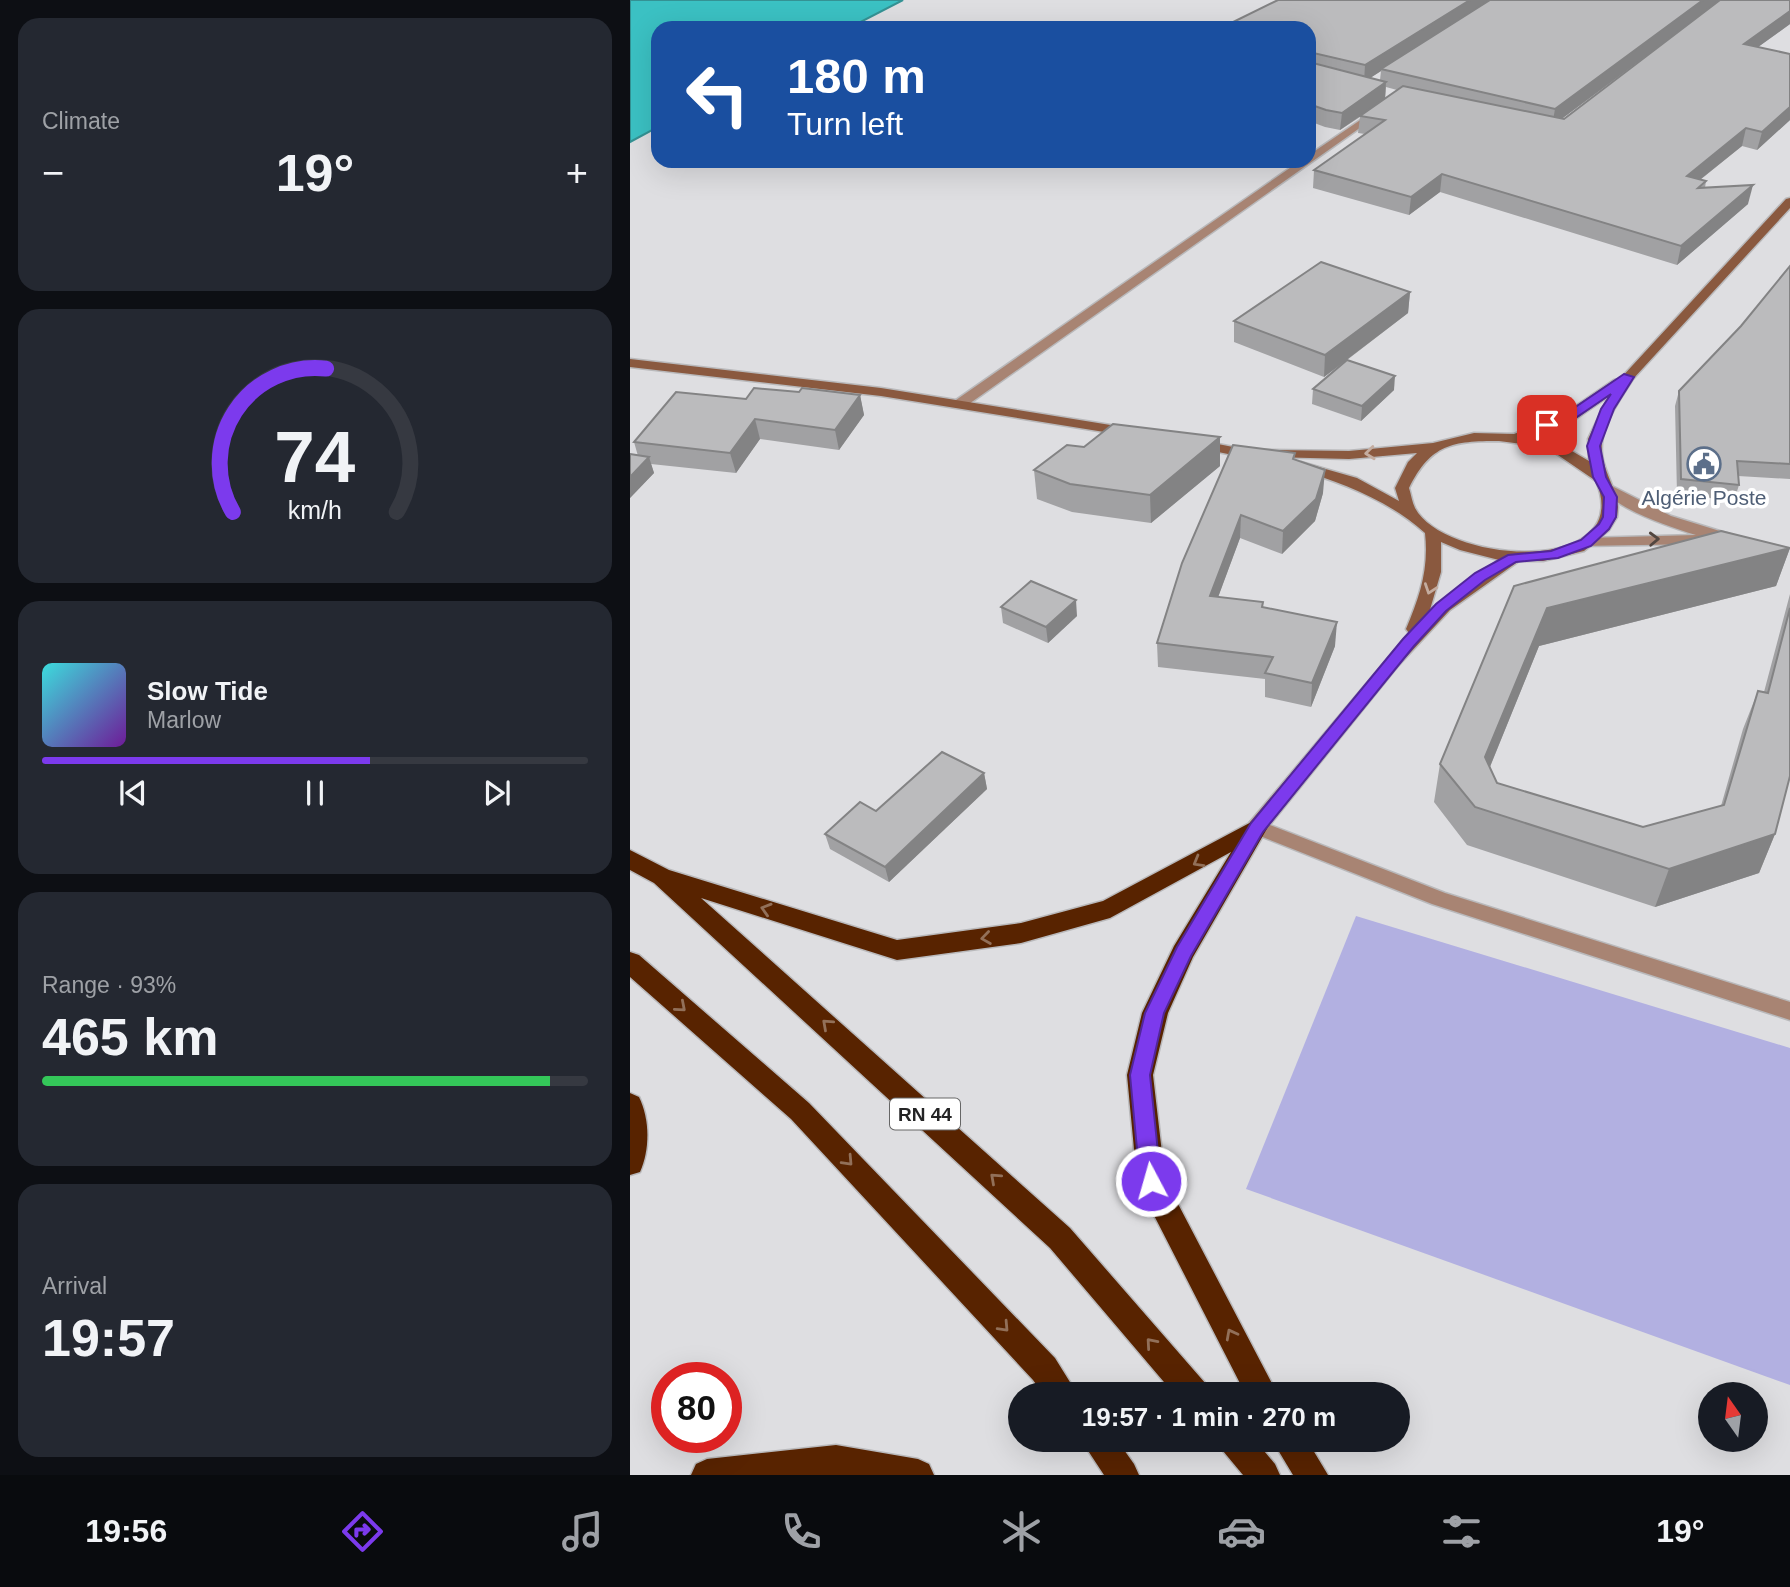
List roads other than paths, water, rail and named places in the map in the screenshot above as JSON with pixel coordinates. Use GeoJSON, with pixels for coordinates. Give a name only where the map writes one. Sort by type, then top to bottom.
{"type":"FeatureCollection","features":[{"type":"Feature","properties":{"kind":"highway"},"geometry":{"type":"LineString","coordinates":[[662,877],[897,950],[1021,933],[1110,909],[1257,827]]}},
{"type":"Feature","properties":{"kind":"highway"},"geometry":{"type":"LineString","coordinates":[[1256,1382],[1151,1181],[1140,1075],[1155,1013],[1183,953],[1257,827]]}},
{"type":"Feature","properties":{"kind":"highway","name":"RN 44"},"geometry":{"type":"LineString","coordinates":[[630,859],[662,877],[1060,1238],[1184,1382]]}},
{"type":"Feature","properties":{"kind":"highway"},"geometry":{"type":"LineString","coordinates":[[630,962],[800,1111],[1054,1382]]}},
{"type":"Feature","properties":{"kind":"highway"},"geometry":{"type":"LineString","coordinates":[[630,1105],[634,1120],[630,1163]]}},
{"type":"Feature","properties":{"kind":"highway"},"geometry":{"type":"LineString","coordinates":[[1106,1452],[1123,1475]]}},
{"type":"Feature","properties":{"kind":"highway"},"geometry":{"type":"LineString","coordinates":[[1244,1452],[1264,1475]]}},
{"type":"Feature","properties":{"kind":"highway"},"geometry":{"type":"LineString","coordinates":[[1296,1452],[1312,1475]]}},
{"type":"Feature","properties":{"kind":"highway"},"geometry":{"type":"LineString","coordinates":[[707,1475],[836,1461],[918,1475]]}},
{"type":"Feature","properties":{"kind":"street"},"geometry":{"type":"LineString","coordinates":[[1316,154],[1388,105]]}},
{"type":"Feature","properties":{"kind":"street"},"geometry":{"type":"LineString","coordinates":[[961,403],[1297,168]]}},
{"type":"Feature","properties":{"kind":"street"},"geometry":{"type":"LineString","coordinates":[[1586,543],[1605,527],[1609,517],[1610,497],[1603,482],[1594,446],[1607,409],[1628,377],[1790,201]]}},
{"type":"Feature","properties":{"kind":"street"},"geometry":{"type":"LineString","coordinates":[[630,363],[710,369],[961,403],[1138,434]]}},
{"type":"Feature","properties":{"kind":"street"},"geometry":{"type":"LineString","coordinates":[[1516,438],[1569,417],[1628,377]]}},
{"type":"Feature","properties":{"kind":"street"},"geometry":{"type":"LineString","coordinates":[[1179,441],[1330,472],[1352,481],[1412,515],[1432,533],[1461,547],[1513,558],[1553,555],[1586,543],[1736,540],[1661,519],[1642,510],[1603,482],[1590,468],[1565,452],[1516,438],[1465,439],[1438,447],[1328,456],[1234,451]]}},
{"type":"Feature","properties":{"kind":"street"},"geometry":{"type":"LineString","coordinates":[[1412,515],[1404,495],[1405,476],[1417,459],[1438,447]]}},
{"type":"Feature","properties":{"kind":"street"},"geometry":{"type":"LineString","coordinates":[[1409,642],[1433,581],[1437,560],[1432,533]]}},
{"type":"Feature","properties":{"kind":"street"},"geometry":{"type":"LineString","coordinates":[[1513,558],[1459,592],[1409,642],[1257,827],[1439,899],[1790,1011]]}},
{"type":"Feature","properties":{"kind":"place","name":"Algérie Poste"},"geometry":{"type":"Point","coordinates":[1704,464]}}]}
